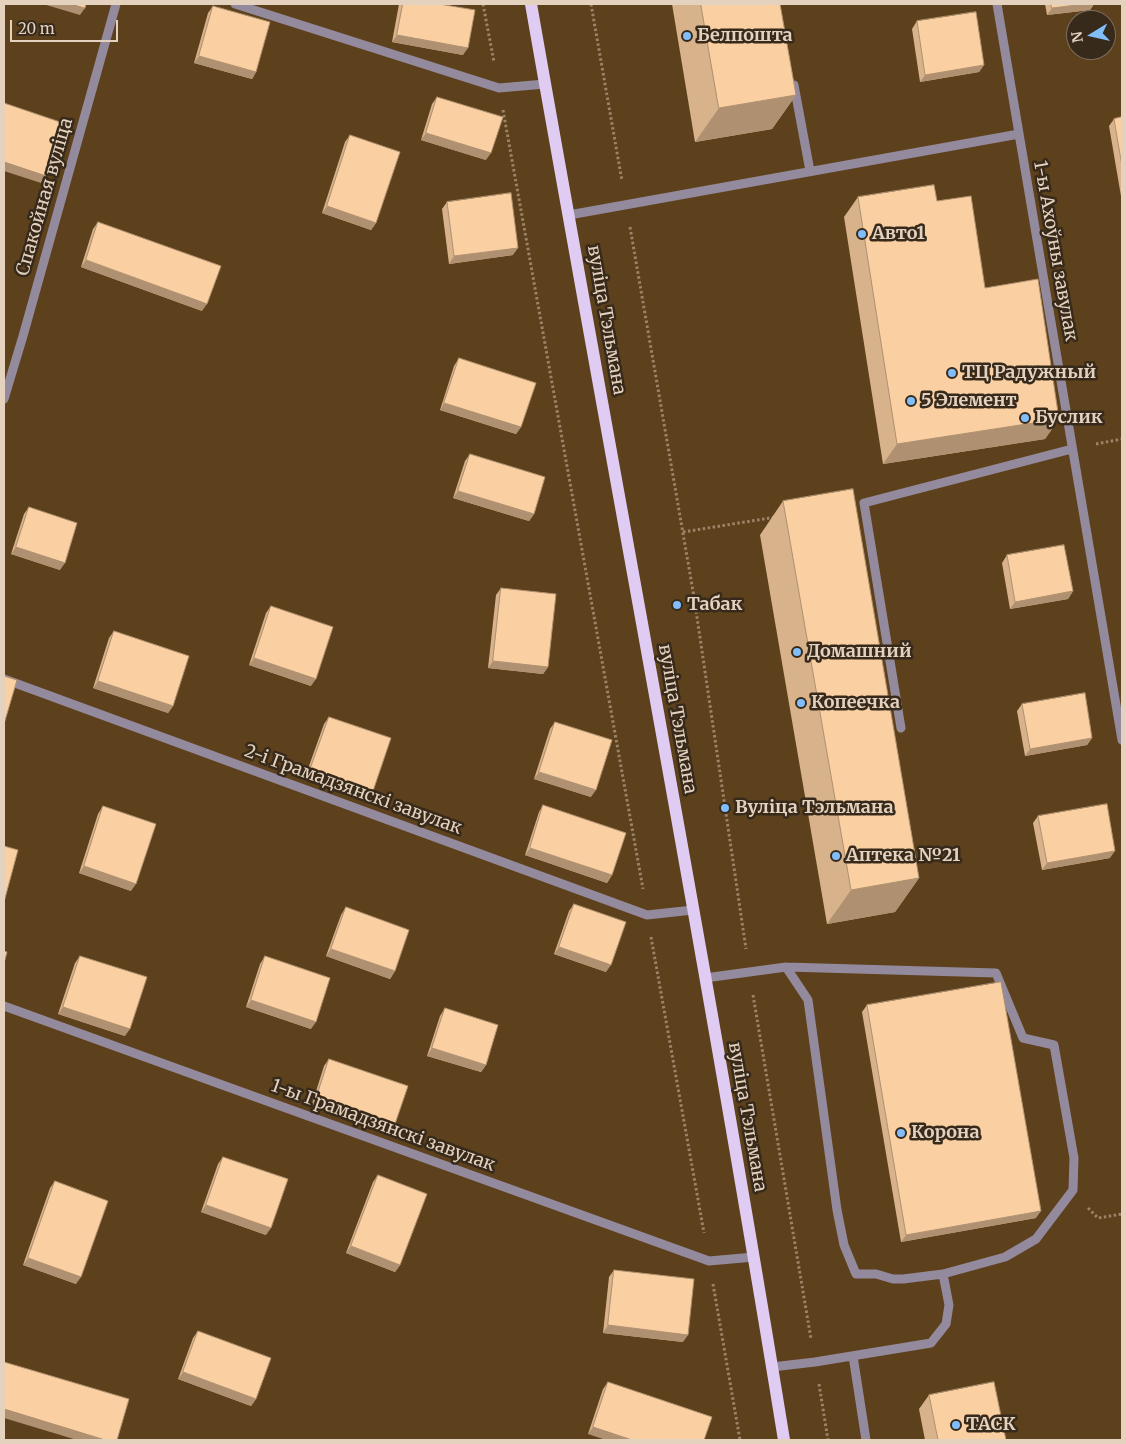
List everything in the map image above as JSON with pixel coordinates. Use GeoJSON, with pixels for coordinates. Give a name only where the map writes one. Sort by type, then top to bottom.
{"type":"FeatureCollection","features":[{"type":"Feature","properties":{"kind":"main road","name":"вуліца Тэльмана"},"geometry":{"type":"LineString","coordinates":[[531,4],[705,978],[784,1440]]}},
{"type":"Feature","properties":{"kind":"street","name":"Спакойная вуліца"},"geometry":{"type":"LineString","coordinates":[[4,399],[116,4]]}},
{"type":"Feature","properties":{"kind":"street"},"geometry":{"type":"LineString","coordinates":[[235,4],[499,88],[546,84]]}},
{"type":"Feature","properties":{"kind":"street","name":"1-ы Ахоўны завулак"},"geometry":{"type":"LineString","coordinates":[[997,4],[1122,740]]}},
{"type":"Feature","properties":{"kind":"street"},"geometry":{"type":"LineString","coordinates":[[792,78],[810,171]]}},
{"type":"Feature","properties":{"kind":"street"},"geometry":{"type":"LineString","coordinates":[[569,214],[1019,134]]}},
{"type":"Feature","properties":{"kind":"street"},"geometry":{"type":"LineString","coordinates":[[901,728],[864,503],[1072,449]]}},
{"type":"Feature","properties":{"kind":"street","name":"2-і Грамадзянскі завулак"},"geometry":{"type":"LineString","coordinates":[[4,679],[647,915],[693,910]]}},
{"type":"Feature","properties":{"kind":"street"},"geometry":{"type":"LineString","coordinates":[[705,978],[786,967],[996,973],[1023,1038],[1054,1045],[1074,1158],[1073,1190],[1036,1239],[1005,1257],[942,1274],[903,1279],[876,1274],[856,1274],[844,1245],[837,1210],[808,1000],[786,967]]}},
{"type":"Feature","properties":{"kind":"street","name":"1-ы Грамадзянскі завулак"},"geometry":{"type":"LineString","coordinates":[[4,1006],[709,1260],[754,1257]]}},
{"type":"Feature","properties":{"kind":"street"},"geometry":{"type":"LineString","coordinates":[[772,1367],[931,1343],[946,1324],[949,1305],[942,1274]]}},
{"type":"Feature","properties":{"kind":"street"},"geometry":{"type":"LineString","coordinates":[[853,1356],[866,1440]]}},
{"type":"Feature","properties":{"kind":"path"},"geometry":{"type":"LineString","coordinates":[[483,4],[740,1440]]}},
{"type":"Feature","properties":{"kind":"path"},"geometry":{"type":"LineString","coordinates":[[591,4],[694,597],[749,971],[828,1440]]}},
{"type":"Feature","properties":{"kind":"path"},"geometry":{"type":"LineString","coordinates":[[683,532],[778,517]]}},
{"type":"Feature","properties":{"kind":"path"},"geometry":{"type":"LineString","coordinates":[[1073,1190],[1098,1218],[1122,1214]]}},
{"type":"Feature","properties":{"kind":"building"},"geometry":{"type":"Polygon","coordinates":[[[71,4],[86,4],[85,8],[71,4]]]}},
{"type":"Feature","properties":{"kind":"building"},"geometry":{"type":"Polygon","coordinates":[[[403,4],[439,4],[475,10],[468,48],[397,35],[403,4]]]}},
{"type":"Feature","properties":{"kind":"building"},"geometry":{"type":"Polygon","coordinates":[[[701,4],[780,4],[796,95],[719,108],[701,4]]]}},
{"type":"Feature","properties":{"kind":"building"},"geometry":{"type":"Polygon","coordinates":[[[1051,4],[1085,4],[1052,8],[1051,4]]]}},
{"type":"Feature","properties":{"kind":"building"},"geometry":{"type":"Polygon","coordinates":[[[213,6],[270,22],[256,72],[199,56],[213,6]]]}},
{"type":"Feature","properties":{"kind":"building"},"geometry":{"type":"Polygon","coordinates":[[[976,12],[984,65],[925,75],[917,21],[976,12]]]}},
{"type":"Feature","properties":{"kind":"building"},"geometry":{"type":"Polygon","coordinates":[[[437,97],[503,117],[491,153],[426,133],[437,97]]]}},
{"type":"Feature","properties":{"kind":"building"},"geometry":{"type":"Polygon","coordinates":[[[4,103],[63,123],[46,176],[4,162],[4,103]]]}},
{"type":"Feature","properties":{"kind":"building"},"geometry":{"type":"Polygon","coordinates":[[[1122,117],[1122,166],[1114,119],[1122,117]]]}},
{"type":"Feature","properties":{"kind":"building"},"geometry":{"type":"Polygon","coordinates":[[[350,135],[400,152],[376,223],[327,206],[350,135]]]}},
{"type":"Feature","properties":{"kind":"building","name":"ТЦ Радужный"},"geometry":{"type":"Polygon","coordinates":[[[934,185],[937,201],[971,196],[985,288],[1038,279],[1059,419],[897,444],[858,197],[934,185]]]}},
{"type":"Feature","properties":{"kind":"building"},"geometry":{"type":"Polygon","coordinates":[[[511,193],[518,248],[454,256],[447,202],[511,193]]]}},
{"type":"Feature","properties":{"kind":"building"},"geometry":{"type":"Polygon","coordinates":[[[98,222],[221,266],[207,304],[86,260],[98,222]]]}},
{"type":"Feature","properties":{"kind":"building"},"geometry":{"type":"Polygon","coordinates":[[[459,358],[536,383],[521,427],[444,403],[459,358]]]}},
{"type":"Feature","properties":{"kind":"building"},"geometry":{"type":"Polygon","coordinates":[[[470,454],[545,477],[534,514],[458,491],[470,454]]]}},
{"type":"Feature","properties":{"kind":"building"},"geometry":{"type":"Polygon","coordinates":[[[853,489],[919,878],[851,890],[783,501],[853,489]]]}},
{"type":"Feature","properties":{"kind":"building"},"geometry":{"type":"Polygon","coordinates":[[[29,507],[77,523],[65,563],[16,547],[29,507]]]}},
{"type":"Feature","properties":{"kind":"building"},"geometry":{"type":"Polygon","coordinates":[[[1064,545],[1073,591],[1015,602],[1007,555],[1064,545]]]}},
{"type":"Feature","properties":{"kind":"building"},"geometry":{"type":"Polygon","coordinates":[[[501,588],[556,594],[548,667],[493,661],[501,588]]]}},
{"type":"Feature","properties":{"kind":"building"},"geometry":{"type":"Polygon","coordinates":[[[271,606],[333,627],[316,679],[254,658],[271,606]]]}},
{"type":"Feature","properties":{"kind":"building"},"geometry":{"type":"Polygon","coordinates":[[[114,631],[189,656],[173,706],[98,681],[114,631]]]}},
{"type":"Feature","properties":{"kind":"building"},"geometry":{"type":"Polygon","coordinates":[[[4,676],[17,680],[4,724],[4,676]]]}},
{"type":"Feature","properties":{"kind":"building"},"geometry":{"type":"Polygon","coordinates":[[[1085,693],[1092,738],[1030,749],[1022,704],[1085,693]]]}},
{"type":"Feature","properties":{"kind":"building"},"geometry":{"type":"Polygon","coordinates":[[[329,717],[391,738],[373,791],[310,770],[329,717]]]}},
{"type":"Feature","properties":{"kind":"building"},"geometry":{"type":"Polygon","coordinates":[[[555,722],[612,740],[596,790],[539,772],[555,722]]]}},
{"type":"Feature","properties":{"kind":"building"},"geometry":{"type":"Polygon","coordinates":[[[1107,804],[1115,851],[1047,863],[1038,816],[1107,804]]]}},
{"type":"Feature","properties":{"kind":"building"},"geometry":{"type":"Polygon","coordinates":[[[543,805],[626,833],[612,875],[530,848],[543,805]]]}},
{"type":"Feature","properties":{"kind":"building"},"geometry":{"type":"Polygon","coordinates":[[[103,806],[156,824],[136,884],[84,866],[103,806]]]}},
{"type":"Feature","properties":{"kind":"building"},"geometry":{"type":"Polygon","coordinates":[[[4,846],[18,850],[4,902],[4,846]]]}},
{"type":"Feature","properties":{"kind":"building"},"geometry":{"type":"Polygon","coordinates":[[[574,904],[626,922],[611,965],[559,947],[574,904]]]}},
{"type":"Feature","properties":{"kind":"building"},"geometry":{"type":"Polygon","coordinates":[[[346,907],[409,930],[395,971],[331,949],[346,907]]]}},
{"type":"Feature","properties":{"kind":"building"},"geometry":{"type":"Polygon","coordinates":[[[4,951],[7,952],[4,963],[4,951]]]}},
{"type":"Feature","properties":{"kind":"building"},"geometry":{"type":"Polygon","coordinates":[[[80,956],[147,977],[130,1029],[63,1007],[80,956]]]}},
{"type":"Feature","properties":{"kind":"building"},"geometry":{"type":"Polygon","coordinates":[[[265,956],[330,978],[316,1022],[251,1000],[265,956]]]}},
{"type":"Feature","properties":{"kind":"building"},"geometry":{"type":"Polygon","coordinates":[[[1001,982],[1041,1211],[906,1235],[867,1005],[1001,982]]]}},
{"type":"Feature","properties":{"kind":"building"},"geometry":{"type":"Polygon","coordinates":[[[445,1008],[498,1025],[486,1065],[432,1048],[445,1008]]]}},
{"type":"Feature","properties":{"kind":"building"},"geometry":{"type":"Polygon","coordinates":[[[329,1059],[408,1086],[395,1124],[317,1096],[329,1059]]]}},
{"type":"Feature","properties":{"kind":"building"},"geometry":{"type":"Polygon","coordinates":[[[223,1157],[288,1179],[271,1228],[206,1205],[223,1157]]]}},
{"type":"Feature","properties":{"kind":"building"},"geometry":{"type":"Polygon","coordinates":[[[378,1175],[427,1194],[400,1265],[351,1246],[378,1175]]]}},
{"type":"Feature","properties":{"kind":"building"},"geometry":{"type":"Polygon","coordinates":[[[55,1181],[108,1201],[81,1277],[28,1258],[55,1181]]]}},
{"type":"Feature","properties":{"kind":"building"},"geometry":{"type":"Polygon","coordinates":[[[614,1270],[694,1279],[688,1335],[608,1325],[614,1270]]]}},
{"type":"Feature","properties":{"kind":"building"},"geometry":{"type":"Polygon","coordinates":[[[198,1331],[271,1358],[256,1399],[183,1372],[198,1331]]]}},
{"type":"Feature","properties":{"kind":"building"},"geometry":{"type":"Polygon","coordinates":[[[4,1362],[129,1399],[117,1440],[105,1440],[4,1409],[4,1362]]]}},
{"type":"Feature","properties":{"kind":"building"},"geometry":{"type":"Polygon","coordinates":[[[608,1382],[712,1417],[704,1440],[632,1440],[593,1427],[608,1382]]]}},
{"type":"Feature","properties":{"kind":"building","name":"ТАСК"},"geometry":{"type":"Polygon","coordinates":[[[994,1382],[1006,1440],[938,1440],[929,1395],[994,1382]]]}},
{"type":"Feature","properties":{"kind":"place","name":"Белпошта"},"geometry":{"type":"Point","coordinates":[687,36]}},
{"type":"Feature","properties":{"kind":"place","name":"Авто1"},"geometry":{"type":"Point","coordinates":[862,234]}},
{"type":"Feature","properties":{"kind":"place","name":"ТЦ Радужный"},"geometry":{"type":"Point","coordinates":[952,373]}},
{"type":"Feature","properties":{"kind":"place","name":"5 Элемент"},"geometry":{"type":"Point","coordinates":[911,401]}},
{"type":"Feature","properties":{"kind":"place","name":"Буслик"},"geometry":{"type":"Point","coordinates":[1025,418]}},
{"type":"Feature","properties":{"kind":"place","name":"Табак"},"geometry":{"type":"Point","coordinates":[677,605]}},
{"type":"Feature","properties":{"kind":"place","name":"Домашний"},"geometry":{"type":"Point","coordinates":[797,652]}},
{"type":"Feature","properties":{"kind":"place","name":"Копеечка"},"geometry":{"type":"Point","coordinates":[801,703]}},
{"type":"Feature","properties":{"kind":"place","name":"Вуліца Тэльмана"},"geometry":{"type":"Point","coordinates":[725,808]}},
{"type":"Feature","properties":{"kind":"place","name":"Аптека №21"},"geometry":{"type":"Point","coordinates":[836,856]}},
{"type":"Feature","properties":{"kind":"place","name":"Корона"},"geometry":{"type":"Point","coordinates":[901,1133]}},
{"type":"Feature","properties":{"kind":"place","name":"ТАСК"},"geometry":{"type":"Point","coordinates":[956,1425]}}]}
